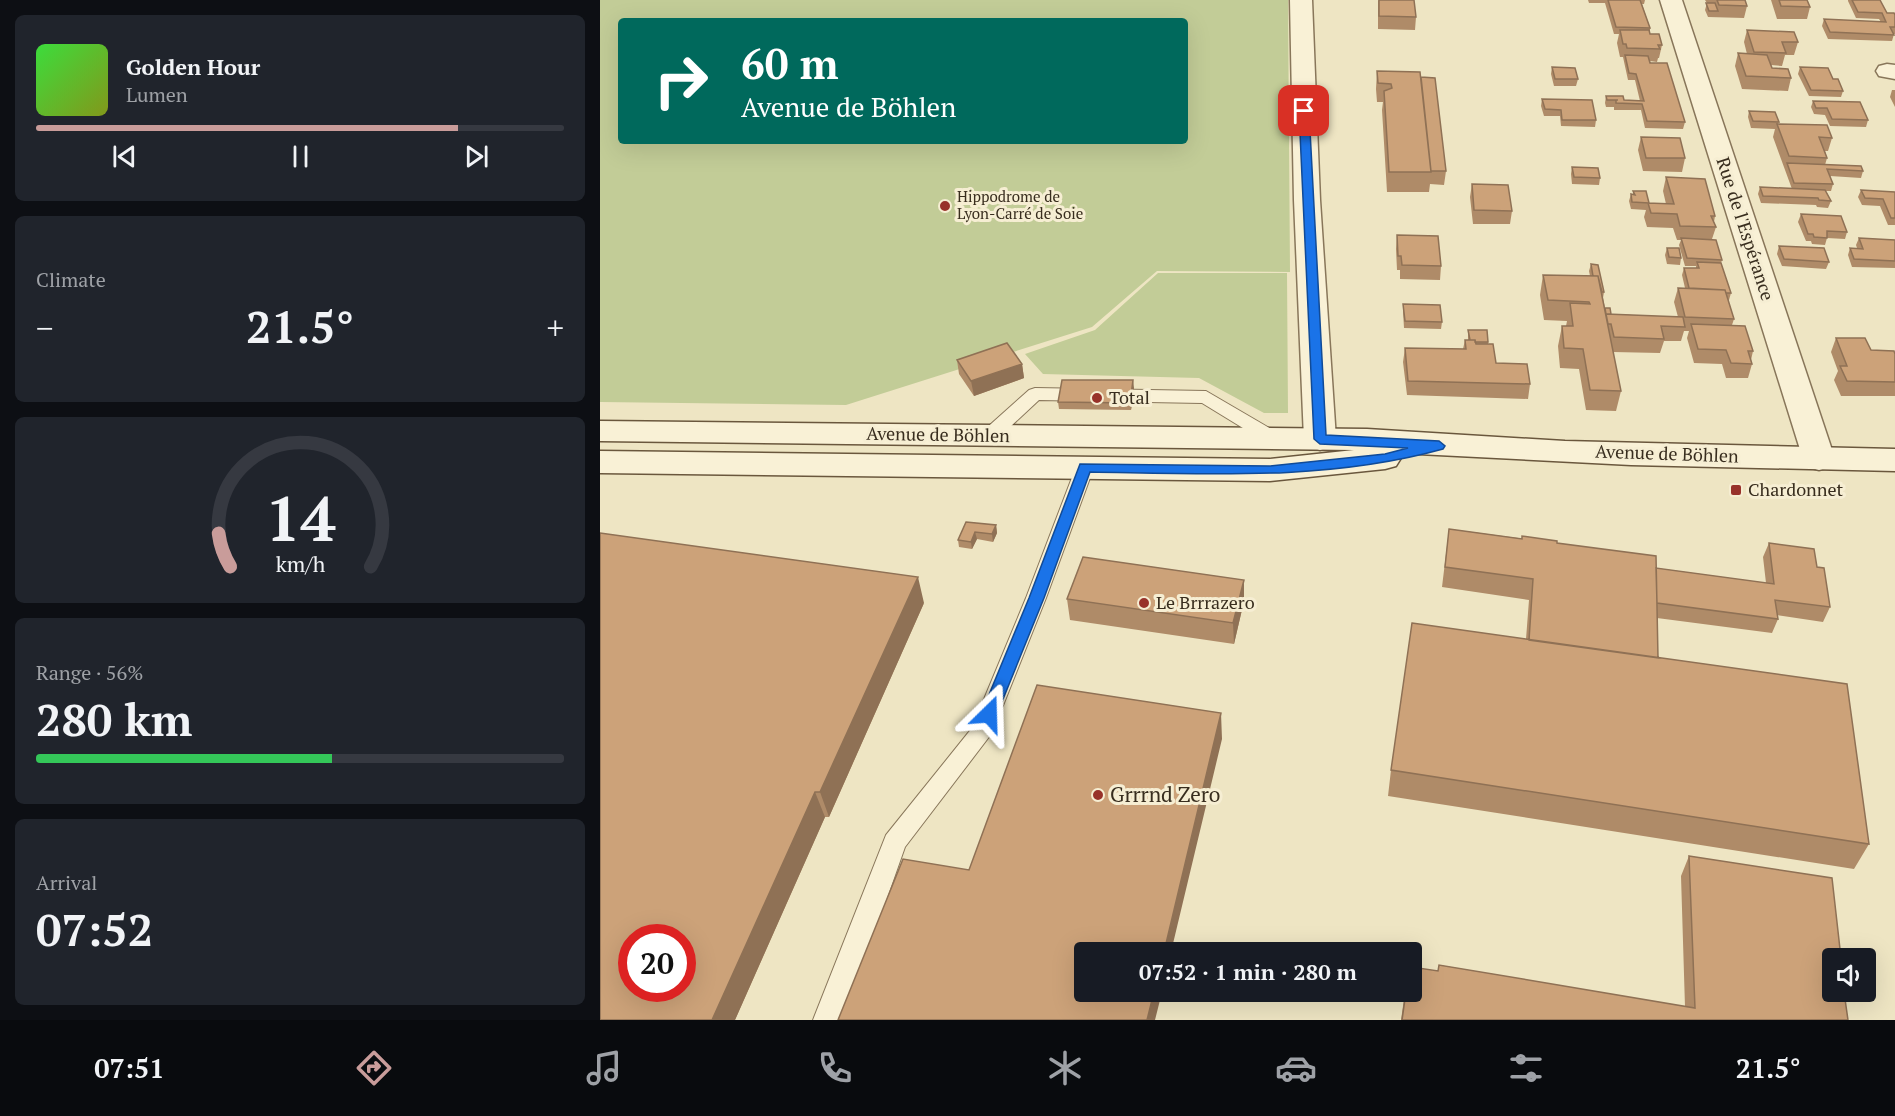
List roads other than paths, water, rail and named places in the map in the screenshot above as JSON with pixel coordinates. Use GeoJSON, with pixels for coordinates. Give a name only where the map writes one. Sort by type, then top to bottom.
{"type":"FeatureCollection","features":[{"type":"Feature","properties":{"kind":"main road"},"geometry":{"type":"LineString","coordinates":[[1301,0],[1306,200],[1320,439]]}},
{"type":"Feature","properties":{"kind":"main road","name":"Rue de l'Espérance"},"geometry":{"type":"LineString","coordinates":[[1671,0],[1819,459]]}},
{"type":"Feature","properties":{"kind":"main road","name":"Avenue de Böhlen"},"geometry":{"type":"LineString","coordinates":[[600,431],[1320,439],[1439,446],[1895,460]]}},
{"type":"Feature","properties":{"kind":"main road","name":"Avenue de Böhlen"},"geometry":{"type":"LineString","coordinates":[[1178,469],[1275,455],[1276,440]]}},
{"type":"Feature","properties":{"kind":"main road","name":"Avenue de Böhlen"},"geometry":{"type":"LineString","coordinates":[[600,462],[1270,470],[1385,458],[1439,446]]}},
{"type":"Feature","properties":{"kind":"lane"},"geometry":{"type":"LineString","coordinates":[[989,436],[1035,394],[1206,397],[1276,440]]}},
{"type":"Feature","properties":{"kind":"lane"},"geometry":{"type":"LineString","coordinates":[[826,1020],[895,842],[981,733],[1036,598],[1085,467]]}},
{"type":"Feature","properties":{"kind":"place","name":"Hippodrome de Lyon-Carré de Soie"},"geometry":{"type":"Point","coordinates":[945,206]}},
{"type":"Feature","properties":{"kind":"place","name":"Total"},"geometry":{"type":"Point","coordinates":[1097,398]}},
{"type":"Feature","properties":{"kind":"place","name":"Chardonnet"},"geometry":{"type":"Point","coordinates":[1736,490]}},
{"type":"Feature","properties":{"kind":"place","name":"Le Brrrazero"},"geometry":{"type":"Point","coordinates":[1144,603]}},
{"type":"Feature","properties":{"kind":"place","name":"Grrrnd Zero"},"geometry":{"type":"Point","coordinates":[1098,795]}}]}
